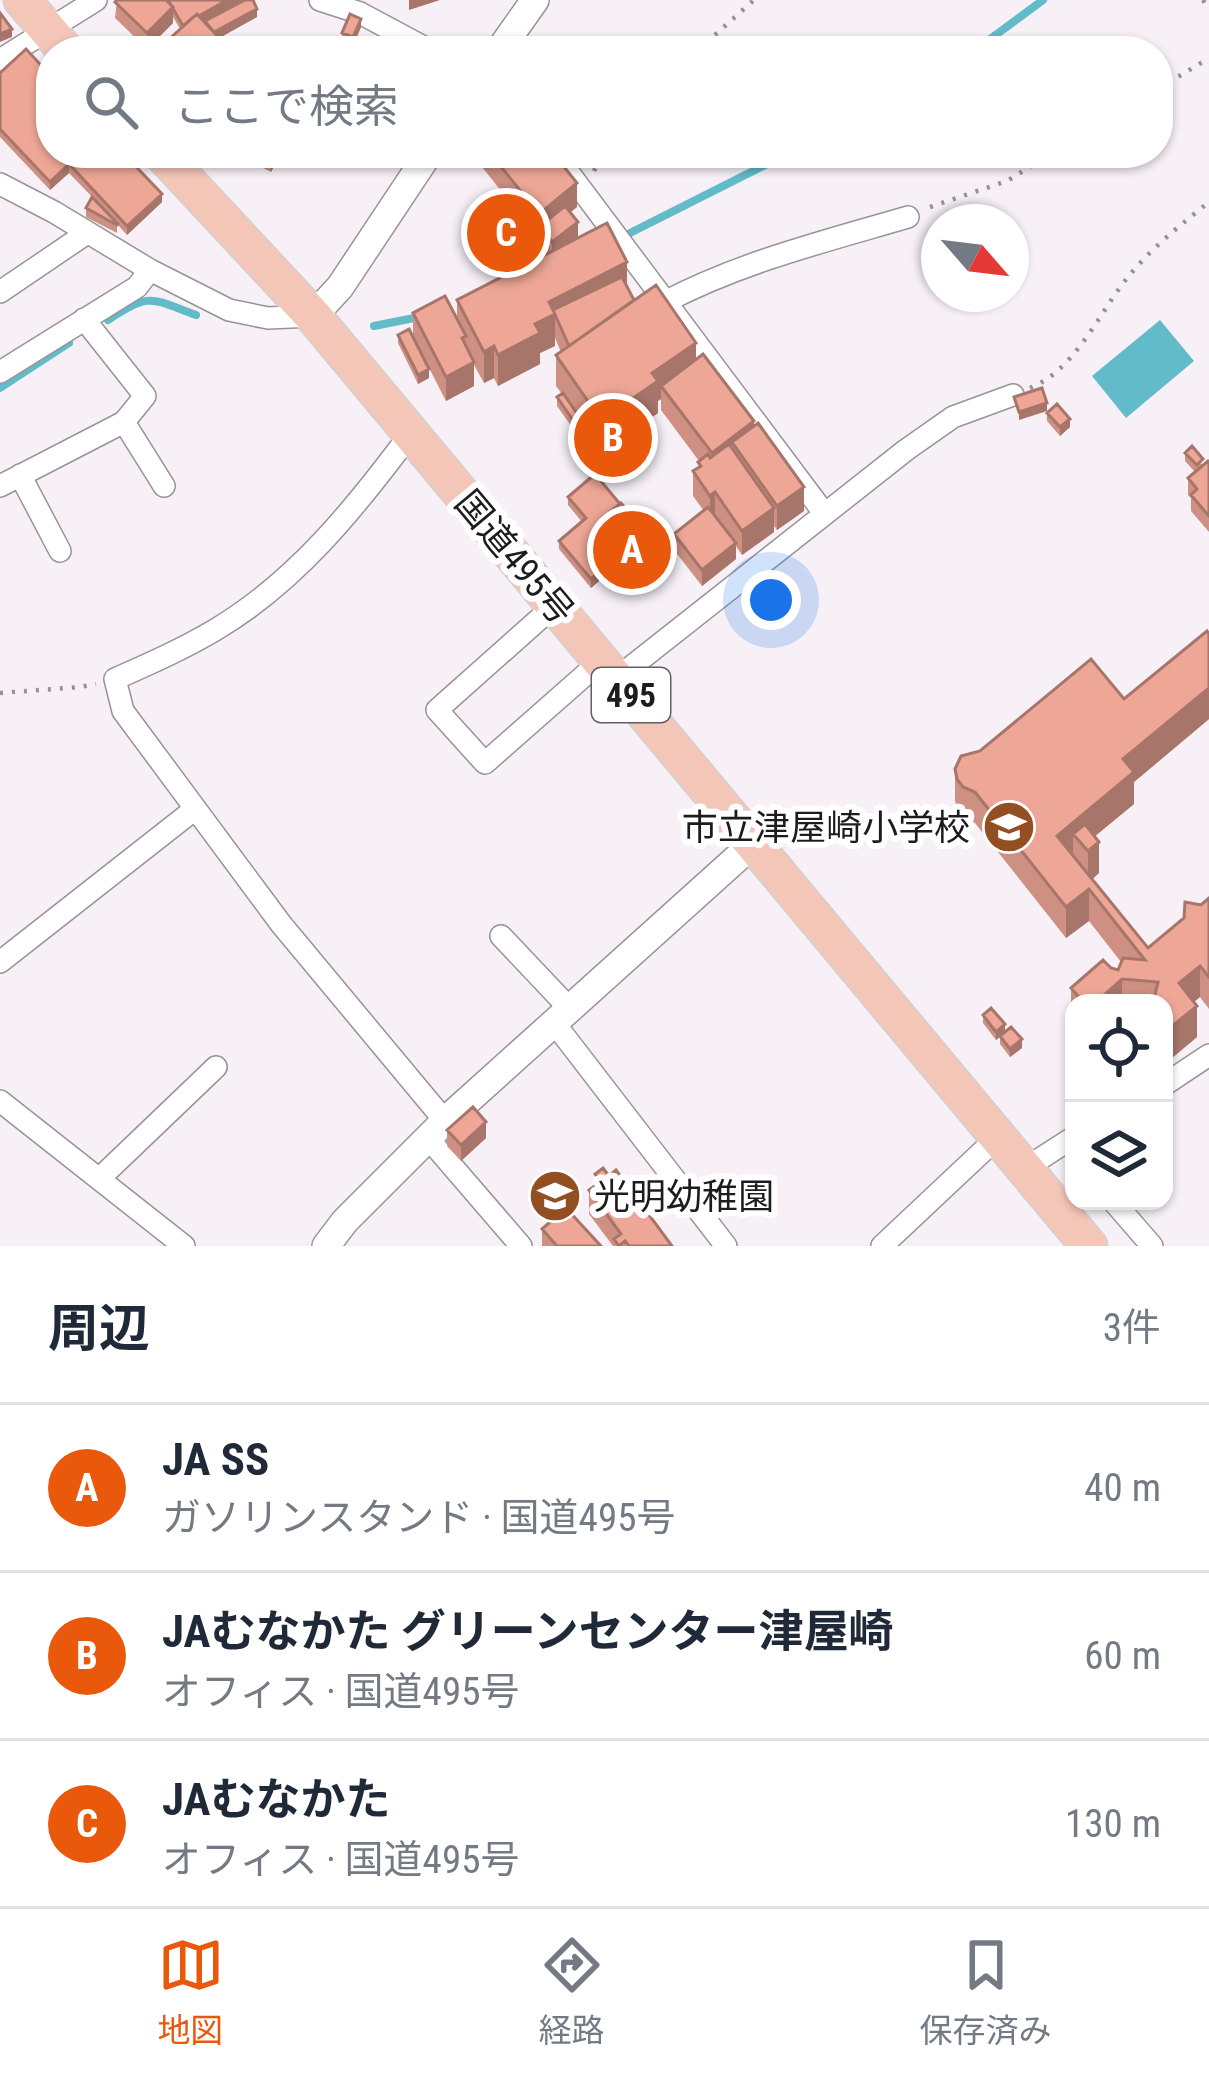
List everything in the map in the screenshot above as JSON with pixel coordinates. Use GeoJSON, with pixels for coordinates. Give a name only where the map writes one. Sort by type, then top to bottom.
{"type":"FeatureCollection","features":[{"type":"Feature","properties":{"kind":"highway"},"geometry":{"type":"LineString","coordinates":[[22,0],[53,36]]}},
{"type":"Feature","properties":{"kind":"highway","name":"国道495号"},"geometry":{"type":"LineString","coordinates":[[175,168],[313,316],[1090,1246]]}},
{"type":"Feature","properties":{"kind":"street"},"geometry":{"type":"LineString","coordinates":[[62,36],[96,0]]}},
{"type":"Feature","properties":{"kind":"street"},"geometry":{"type":"LineString","coordinates":[[320,0],[359,7],[406,36]]}},
{"type":"Feature","properties":{"kind":"street"},"geometry":{"type":"LineString","coordinates":[[510,36],[535,0]]}},
{"type":"Feature","properties":{"kind":"street"},"geometry":{"type":"LineString","coordinates":[[0,60],[36,48]]}},
{"type":"Feature","properties":{"kind":"street"},"geometry":{"type":"LineString","coordinates":[[0,184],[229,310],[268,319],[313,316],[340,287],[419,168]]}},
{"type":"Feature","properties":{"kind":"street"},"geometry":{"type":"LineString","coordinates":[[565,168],[824,513]]}},
{"type":"Feature","properties":{"kind":"street"},"geometry":{"type":"LineString","coordinates":[[665,302],[799,249],[908,217]]}},
{"type":"Feature","properties":{"kind":"street"},"geometry":{"type":"LineString","coordinates":[[0,292],[87,233]]}},
{"type":"Feature","properties":{"kind":"street"},"geometry":{"type":"LineString","coordinates":[[0,372],[137,287],[150,270]]}},
{"type":"Feature","properties":{"kind":"street"},"geometry":{"type":"LineString","coordinates":[[60,551],[10,481],[124,422],[145,396],[84,320]]}},
{"type":"Feature","properties":{"kind":"street"},"geometry":{"type":"LineString","coordinates":[[555,605],[437,710],[485,764],[953,417],[1013,395]]}},
{"type":"Feature","properties":{"kind":"street"},"geometry":{"type":"LineString","coordinates":[[124,422],[164,486]]}},
{"type":"Feature","properties":{"kind":"street"},"geometry":{"type":"LineString","coordinates":[[411,433],[350,512],[271,589],[219,628],[115,679],[123,711],[521,1246]]}},
{"type":"Feature","properties":{"kind":"street"},"geometry":{"type":"LineString","coordinates":[[0,962],[196,808]]}},
{"type":"Feature","properties":{"kind":"street"},"geometry":{"type":"LineString","coordinates":[[326,1246],[436,1130],[755,842]]}},
{"type":"Feature","properties":{"kind":"street"},"geometry":{"type":"LineString","coordinates":[[501,936],[727,1246]]}},
{"type":"Feature","properties":{"kind":"street"},"geometry":{"type":"LineString","coordinates":[[1173,1078],[1209,1055]]}},
{"type":"Feature","properties":{"kind":"street"},"geometry":{"type":"LineString","coordinates":[[100,1178],[216,1067]]}},
{"type":"Feature","properties":{"kind":"street"},"geometry":{"type":"LineString","coordinates":[[0,1101],[184,1246]]}},
{"type":"Feature","properties":{"kind":"street"},"geometry":{"type":"LineString","coordinates":[[882,1246],[999,1136]]}},
{"type":"Feature","properties":{"kind":"street"},"geometry":{"type":"LineString","coordinates":[[1024,1169],[1065,1148]]}},
{"type":"Feature","properties":{"kind":"street"},"geometry":{"type":"LineString","coordinates":[[1121,1210],[1152,1246]]}},
{"type":"Feature","properties":{"kind":"path"},"geometry":{"type":"LineString","coordinates":[[714,36],[754,0]]}},
{"type":"Feature","properties":{"kind":"path"},"geometry":{"type":"LineString","coordinates":[[1203,0],[1209,10]]}},
{"type":"Feature","properties":{"kind":"path"},"geometry":{"type":"LineString","coordinates":[[1173,79],[1209,58]]}},
{"type":"Feature","properties":{"kind":"path"},"geometry":{"type":"LineString","coordinates":[[908,217],[1007,182],[1029,168]]}},
{"type":"Feature","properties":{"kind":"path"},"geometry":{"type":"LineString","coordinates":[[1013,395],[1042,383],[1059,367],[1156,245],[1209,202]]}},
{"type":"Feature","properties":{"kind":"path"},"geometry":{"type":"LineString","coordinates":[[0,693],[80,687],[115,679]]}},
{"type":"Feature","properties":{"kind":"water"},"geometry":{"type":"Polygon","coordinates":[[[1160,320],[1194,361],[1126,418],[1092,376],[1160,320]]]}},
{"type":"Feature","properties":{"kind":"building"},"geometry":{"type":"Polygon","coordinates":[[[117,0],[166,0],[173,7],[147,33],[117,0]]]}},
{"type":"Feature","properties":{"kind":"building"},"geometry":{"type":"Polygon","coordinates":[[[168,0],[227,0],[183,26],[168,0]]]}},
{"type":"Feature","properties":{"kind":"building"},"geometry":{"type":"Polygon","coordinates":[[[253,0],[257,9],[214,32],[205,21],[253,0]]]}},
{"type":"Feature","properties":{"kind":"building"},"geometry":{"type":"Polygon","coordinates":[[[0,13],[12,29],[0,34],[0,13]]]}},
{"type":"Feature","properties":{"kind":"building"},"geometry":{"type":"Polygon","coordinates":[[[197,14],[217,36],[172,36],[197,14]]]}},
{"type":"Feature","properties":{"kind":"building"},"geometry":{"type":"Polygon","coordinates":[[[350,14],[361,19],[353,36],[342,33],[350,14]]]}},
{"type":"Feature","properties":{"kind":"building"},"geometry":{"type":"Polygon","coordinates":[[[26,49],[36,60],[36,167],[0,129],[0,73],[26,49]]]}},
{"type":"Feature","properties":{"kind":"building"},"geometry":{"type":"Polygon","coordinates":[[[37,168],[65,168],[50,182],[37,168]]]}},
{"type":"Feature","properties":{"kind":"building"},"geometry":{"type":"Polygon","coordinates":[[[73,168],[137,168],[162,194],[127,226],[73,168]]]}},
{"type":"Feature","properties":{"kind":"building"},"geometry":{"type":"Polygon","coordinates":[[[502,168],[565,168],[577,183],[539,214],[502,168]]]}},
{"type":"Feature","properties":{"kind":"building"},"geometry":{"type":"Polygon","coordinates":[[[92,197],[118,224],[117,225],[86,208],[92,197]]]}},
{"type":"Feature","properties":{"kind":"building"},"geometry":{"type":"Polygon","coordinates":[[[565,206],[578,222],[552,242],[540,226],[565,206]]]}},
{"type":"Feature","properties":{"kind":"building"},"geometry":{"type":"Polygon","coordinates":[[[607,223],[627,262],[549,302],[555,314],[535,324],[540,333],[498,355],[494,346],[484,352],[457,300],[607,223]]]}},
{"type":"Feature","properties":{"kind":"building"},"geometry":{"type":"Polygon","coordinates":[[[622,277],[634,300],[569,346],[553,310],[622,277]]]}},
{"type":"Feature","properties":{"kind":"building"},"geometry":{"type":"Polygon","coordinates":[[[656,285],[696,343],[652,373],[658,381],[601,420],[556,355],[656,285]]]}},
{"type":"Feature","properties":{"kind":"building"},"geometry":{"type":"Polygon","coordinates":[[[445,296],[474,362],[446,377],[413,313],[445,296]]]}},
{"type":"Feature","properties":{"kind":"building"},"geometry":{"type":"Polygon","coordinates":[[[409,329],[429,369],[418,375],[398,335],[409,329]]]}},
{"type":"Feature","properties":{"kind":"building"},"geometry":{"type":"Polygon","coordinates":[[[703,354],[754,421],[712,453],[661,386],[703,354]]]}},
{"type":"Feature","properties":{"kind":"building"},"geometry":{"type":"Polygon","coordinates":[[[1042,388],[1047,403],[1019,412],[1014,397],[1042,388]]]}},
{"type":"Feature","properties":{"kind":"building"},"geometry":{"type":"Polygon","coordinates":[[[563,393],[584,424],[579,429],[557,397],[563,393]]]}},
{"type":"Feature","properties":{"kind":"building"},"geometry":{"type":"Polygon","coordinates":[[[1057,404],[1070,419],[1060,427],[1047,413],[1057,404]]]}},
{"type":"Feature","properties":{"kind":"building"},"geometry":{"type":"Polygon","coordinates":[[[758,423],[804,487],[777,506],[732,442],[758,423]]]}},
{"type":"Feature","properties":{"kind":"building"},"geometry":{"type":"Polygon","coordinates":[[[729,444],[774,508],[742,531],[715,492],[710,496],[693,471],[708,454],[710,458],[729,444]]]}},
{"type":"Feature","properties":{"kind":"building"},"geometry":{"type":"Polygon","coordinates":[[[1192,446],[1203,459],[1197,465],[1185,453],[1192,446]]]}},
{"type":"Feature","properties":{"kind":"building"},"geometry":{"type":"Polygon","coordinates":[[[1208,461],[1209,516],[1191,495],[1197,489],[1188,478],[1208,461]]]}},
{"type":"Feature","properties":{"kind":"building"},"geometry":{"type":"Polygon","coordinates":[[[595,474],[620,504],[598,525],[622,553],[591,579],[559,541],[586,518],[568,497],[595,474]]]}},
{"type":"Feature","properties":{"kind":"building"},"geometry":{"type":"Polygon","coordinates":[[[621,503],[660,550],[642,565],[603,517],[621,503]]]}},
{"type":"Feature","properties":{"kind":"building"},"geometry":{"type":"Polygon","coordinates":[[[708,507],[736,543],[702,570],[674,534],[708,507]]]}},
{"type":"Feature","properties":{"kind":"building"},"geometry":{"type":"Polygon","coordinates":[[[1207,631],[1209,688],[1123,759],[1134,772],[1057,836],[1148,948],[1184,918],[1185,902],[1201,905],[1209,898],[1209,977],[1200,966],[1179,983],[1197,1006],[1173,1025],[1173,994],[1155,994],[1158,982],[1122,979],[1105,994],[1076,994],[1071,988],[1103,960],[1118,970],[1123,958],[1145,960],[1089,889],[1066,907],[975,792],[963,787],[955,769],[961,756],[980,751],[1091,659],[1124,699],[1207,631]]]}},
{"type":"Feature","properties":{"kind":"building"},"geometry":{"type":"Polygon","coordinates":[[[1085,824],[1099,842],[1088,851],[1073,834],[1085,824]]]}},
{"type":"Feature","properties":{"kind":"building"},"geometry":{"type":"Polygon","coordinates":[[[991,1008],[1005,1024],[996,1032],[983,1015],[991,1008]]]}},
{"type":"Feature","properties":{"kind":"building"},"geometry":{"type":"Polygon","coordinates":[[[1011,1027],[1022,1039],[1010,1049],[1000,1036],[1011,1027]]]}},
{"type":"Feature","properties":{"kind":"building"},"geometry":{"type":"Polygon","coordinates":[[[473,1107],[486,1122],[461,1145],[447,1130],[473,1107]]]}},
{"type":"Feature","properties":{"kind":"building"},"geometry":{"type":"Polygon","coordinates":[[[603,1168],[609,1176],[616,1170],[672,1246],[629,1246],[625,1241],[619,1246],[614,1239],[621,1234],[589,1190],[600,1182],[595,1174],[603,1168]]]}},
{"type":"Feature","properties":{"kind":"building"},"geometry":{"type":"Polygon","coordinates":[[[566,1208],[601,1246],[557,1246],[542,1229],[566,1208]]]}},
{"type":"Feature","properties":{"kind":"waterway"},"geometry":{"type":"LineString","coordinates":[[994,36],[1043,0]]}},
{"type":"Feature","properties":{"kind":"waterway"},"geometry":{"type":"LineString","coordinates":[[630,233],[759,168]]}},
{"type":"Feature","properties":{"kind":"waterway"},"geometry":{"type":"LineString","coordinates":[[108,320],[133,305],[151,301],[196,315]]}},
{"type":"Feature","properties":{"kind":"waterway"},"geometry":{"type":"LineString","coordinates":[[374,326],[419,317]]}},
{"type":"Feature","properties":{"kind":"waterway"},"geometry":{"type":"LineString","coordinates":[[0,388],[69,343]]}},
{"type":"Feature","properties":{"kind":"place","name":"JAむなかた"},"geometry":{"type":"Point","coordinates":[506,233]}},
{"type":"Feature","properties":{"kind":"place","name":"JAむなかた グリーンセンター津屋崎"},"geometry":{"type":"Point","coordinates":[613,438]}},
{"type":"Feature","properties":{"kind":"place","name":"JA SS"},"geometry":{"type":"Point","coordinates":[632,550]}},
{"type":"Feature","properties":{"kind":"place","name":"市立津屋崎小学校"},"geometry":{"type":"Point","coordinates":[1009,827]}},
{"type":"Feature","properties":{"kind":"place","name":"光明幼稚園"},"geometry":{"type":"Point","coordinates":[555,1196]}}]}
